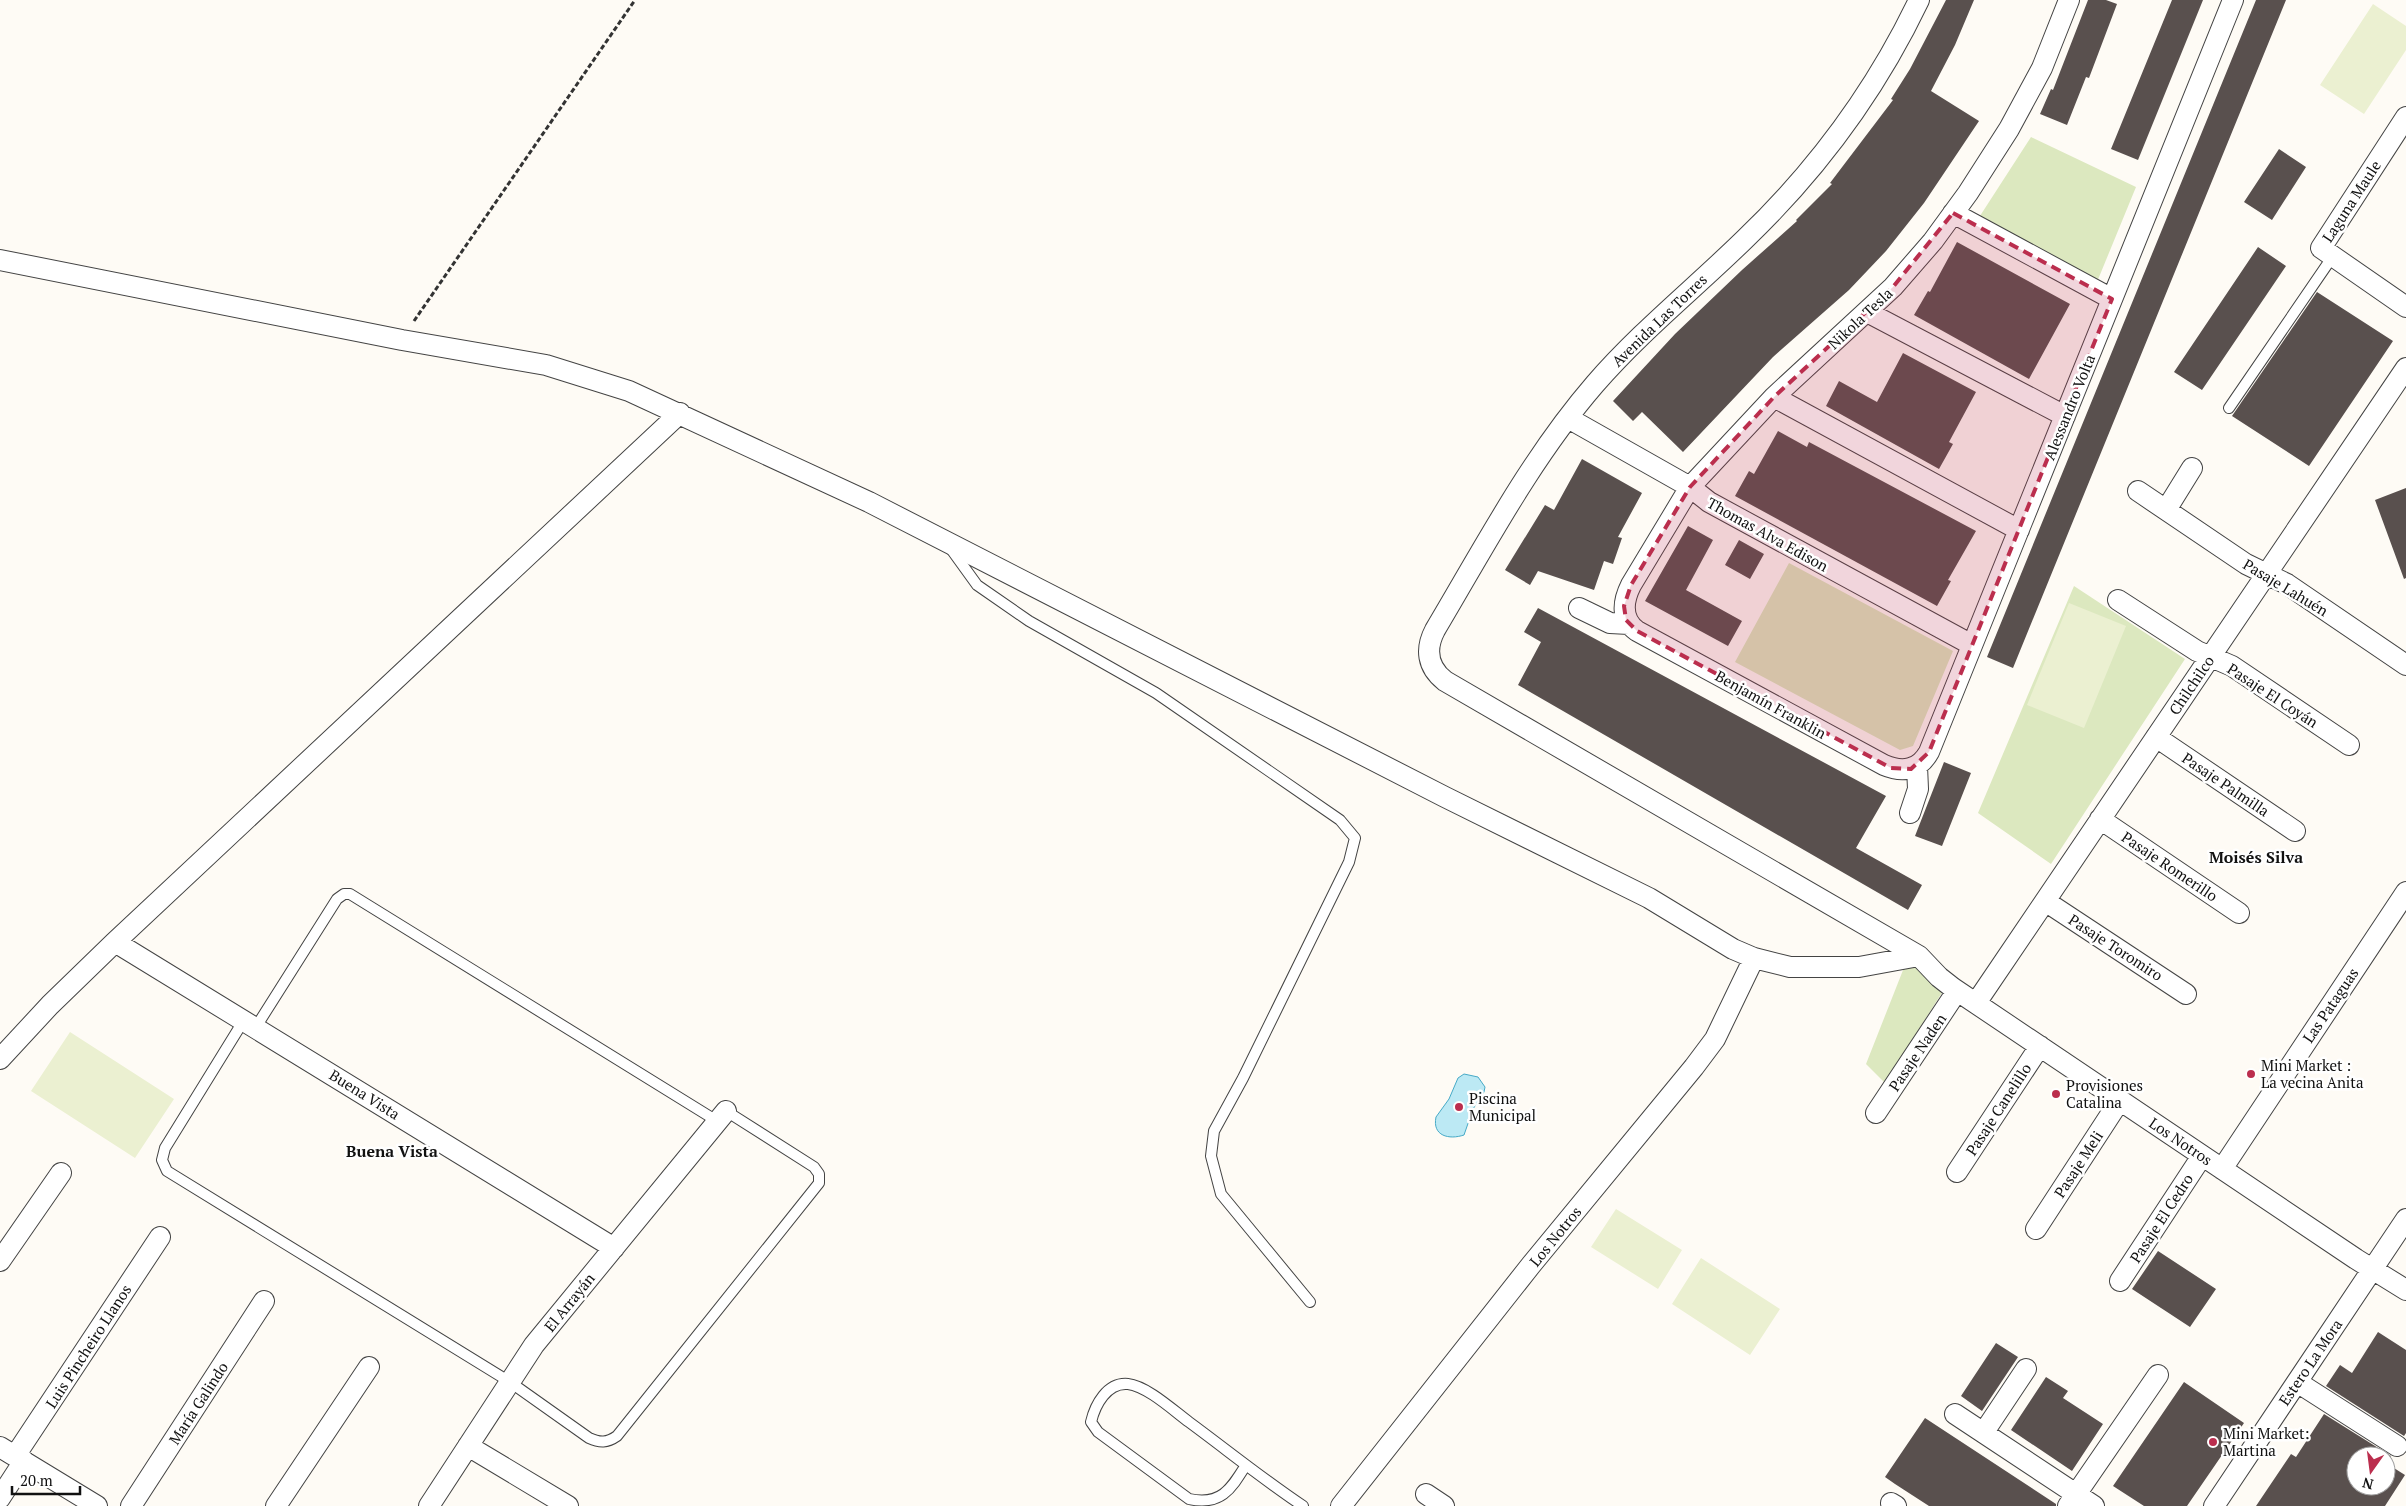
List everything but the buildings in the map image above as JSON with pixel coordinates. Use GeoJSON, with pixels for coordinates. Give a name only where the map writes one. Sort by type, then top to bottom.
{"type":"FeatureCollection","features":[{"type":"Feature","properties":{"kind":"street","name":"Avenida Las Torres"},"geometry":{"type":"LineString","coordinates":[[1429,660],[1428,646],[1435,630],[1522,483],[1568,418],[1623,353],[1676,301],[1746,239],[1825,152],[1878,78],[1919,0]]}},
{"type":"Feature","properties":{"kind":"street","name":"Nikola Tesla"},"geometry":{"type":"LineString","coordinates":[[1627,619],[1627,592],[1690,487],[1774,397],[1867,312],[1914,264],[1953,213],[1998,147],[2028,95],[2069,0]]}},
{"type":"Feature","properties":{"kind":"street","name":"Alessandro Volta"},"geometry":{"type":"LineString","coordinates":[[1917,766],[1929,752],[2234,0]]}},
{"type":"Feature","properties":{"kind":"street","name":"Laguna Maule"},"geometry":{"type":"LineString","coordinates":[[2406,117],[2321,248],[2406,308]]}},
{"type":"Feature","properties":{"kind":"street"},"geometry":{"type":"LineString","coordinates":[[1953,213],[2112,299]]}},
{"type":"Feature","properties":{"kind":"street"},"geometry":{"type":"LineString","coordinates":[[0,260],[402,340],[546,365],[606,383],[680,413],[869,502],[1166,652],[1445,798],[1649,898],[1733,949],[1754,958],[1790,967],[1858,967],[1919,956]]}},
{"type":"Feature","properties":{"kind":"street"},"geometry":{"type":"LineString","coordinates":[[1867,312],[2065,416]]}},
{"type":"Feature","properties":{"kind":"street","name":"Chilchilco"},"geometry":{"type":"LineString","coordinates":[[1976,1003],[2406,368]]}},
{"type":"Feature","properties":{"kind":"street"},"geometry":{"type":"LineString","coordinates":[[1774,397],[2019,530]]}},
{"type":"Feature","properties":{"kind":"street"},"geometry":{"type":"LineString","coordinates":[[0,1059],[50,1005],[115,942],[680,413]]}},
{"type":"Feature","properties":{"kind":"street","name":"Thomas Alva Edison"},"geometry":{"type":"LineString","coordinates":[[1568,418],[1690,487],[1709,502],[1972,645]]}},
{"type":"Feature","properties":{"kind":"street"},"geometry":{"type":"LineString","coordinates":[[2166,510],[2192,468]]}},
{"type":"Feature","properties":{"kind":"street","name":"Pasaje Lahuén"},"geometry":{"type":"LineString","coordinates":[[2138,491],[2246,564],[2287,584],[2406,666]]}},
{"type":"Feature","properties":{"kind":"street","name":"Pasaje El Coyán"},"geometry":{"type":"LineString","coordinates":[[2118,600],[2197,652],[2232,666],[2349,745]]}},
{"type":"Feature","properties":{"kind":"street","name":"Benjamín Franklin"},"geometry":{"type":"LineString","coordinates":[[1579,608],[1610,623],[1627,619],[1637,631],[1884,765],[1904,770],[1917,766]]}},
{"type":"Feature","properties":{"kind":"street","name":"Los Notros"},"geometry":{"type":"LineString","coordinates":[[1429,660],[1435,672],[1445,680],[1919,956],[1939,977],[1957,991],[2372,1270],[2406,1290]]}},
{"type":"Feature","properties":{"kind":"street","name":"Pasaje Palmilla"},"geometry":{"type":"LineString","coordinates":[[2156,737],[2295,831]]}},
{"type":"Feature","properties":{"kind":"street"},"geometry":{"type":"LineString","coordinates":[[1910,813],[1918,789],[1917,766]]}},
{"type":"Feature","properties":{"kind":"street","name":"Pasaje Romerillo"},"geometry":{"type":"LineString","coordinates":[[2100,819],[2239,913]]}},
{"type":"Feature","properties":{"kind":"street","name":"Las Pataguas"},"geometry":{"type":"LineString","coordinates":[[2222,1169],[2406,892]]}},
{"type":"Feature","properties":{"kind":"street","name":"Pasaje Toromiro"},"geometry":{"type":"LineString","coordinates":[[2045,900],[2186,994]]}},
{"type":"Feature","properties":{"kind":"street","name":"Buena Vista"},"geometry":{"type":"LineString","coordinates":[[115,942],[250,1023],[614,1248]]}},
{"type":"Feature","properties":{"kind":"street","name":"Los Notros"},"geometry":{"type":"LineString","coordinates":[[1341,1506],[1531,1265],[1694,1067],[1715,1039],[1754,958]]}},
{"type":"Feature","properties":{"kind":"street","name":"Pasaje Naden"},"geometry":{"type":"LineString","coordinates":[[1876,1113],[1957,991]]}},
{"type":"Feature","properties":{"kind":"street","name":"Pasaje Canelillo"},"geometry":{"type":"LineString","coordinates":[[1957,1172],[2040,1046]]}},
{"type":"Feature","properties":{"kind":"street","name":"Pasaje Meli"},"geometry":{"type":"LineString","coordinates":[[2036,1229],[2120,1100]]}},
{"type":"Feature","properties":{"kind":"street","name":"El Arrayán"},"geometry":{"type":"LineString","coordinates":[[429,1506],[534,1345],[722,1116]]}},
{"type":"Feature","properties":{"kind":"street","name":"Pasaje El Cedro"},"geometry":{"type":"LineString","coordinates":[[2120,1281],[2202,1156]]}},
{"type":"Feature","properties":{"kind":"street"},"geometry":{"type":"LineString","coordinates":[[0,1261],[61,1172]]}},
{"type":"Feature","properties":{"kind":"street","name":"Estero La Mora"},"geometry":{"type":"LineString","coordinates":[[2214,1506],[2406,1219]]}},
{"type":"Feature","properties":{"kind":"street","name":"Luis Pincheiro Llanos"},"geometry":{"type":"LineString","coordinates":[[0,1498],[13,1455],[160,1237]]}},
{"type":"Feature","properties":{"kind":"street","name":"María Galindo"},"geometry":{"type":"LineString","coordinates":[[131,1506],[264,1301]]}},
{"type":"Feature","properties":{"kind":"street"},"geometry":{"type":"LineString","coordinates":[[276,1506],[369,1367]]}},
{"type":"Feature","properties":{"kind":"street"},"geometry":{"type":"LineString","coordinates":[[1984,1432],[2026,1370]]}},
{"type":"Feature","properties":{"kind":"street"},"geometry":{"type":"LineString","coordinates":[[2072,1500],[2158,1375]]}},
{"type":"Feature","properties":{"kind":"street"},"geometry":{"type":"LineString","coordinates":[[2297,1382],[2397,1446]]}},
{"type":"Feature","properties":{"kind":"street"},"geometry":{"type":"LineString","coordinates":[[1955,1414],[1984,1432],[2072,1500],[2094,1506]]}},
{"type":"Feature","properties":{"kind":"street"},"geometry":{"type":"LineString","coordinates":[[468,1446],[568,1506]]}},
{"type":"Feature","properties":{"kind":"street"},"geometry":{"type":"LineString","coordinates":[[13,1455],[96,1506]]}},
{"type":"Feature","properties":{"kind":"street"},"geometry":{"type":"LineString","coordinates":[[1426,1494],[1444,1506]]}},
{"type":"Feature","properties":{"kind":"lane"},"geometry":{"type":"LineString","coordinates":[[2228,408],[2333,256]]}},
{"type":"Feature","properties":{"kind":"lane"},"geometry":{"type":"LineString","coordinates":[[946,542],[977,585],[1029,621],[1156,693],[1340,820],[1355,838],[1349,862],[1243,1078],[1214,1131],[1211,1156],[1221,1194],[1310,1302]]}},
{"type":"Feature","properties":{"kind":"lane"},"geometry":{"type":"LineString","coordinates":[[344,894],[350,894],[722,1116],[814,1167],[820,1178],[817,1187],[621,1432],[612,1440],[597,1441],[590,1438],[510,1382],[167,1171],[162,1160],[164,1148],[337,899],[344,894]]}},
{"type":"Feature","properties":{"kind":"lane"},"geometry":{"type":"LineString","coordinates":[[1246,1465],[1231,1490],[1220,1499],[1209,1503],[1199,1503],[1189,1499],[1098,1432],[1091,1422],[1093,1412],[1105,1393],[1117,1386],[1127,1384],[1139,1388],[1168,1406],[1303,1506]]}},
{"type":"Feature","properties":{"kind":"path"},"geometry":{"type":"LineString","coordinates":[[402,340],[635,0]]}},
{"type":"Feature","properties":{"kind":"highlighted area"},"geometry":{"type":"Polygon","coordinates":[[[1953,213],[2112,299],[1929,752],[1911,769],[1891,768],[1637,631],[1626,620],[1624,606],[1631,585],[1690,487],[1774,397],[1893,287],[1953,213]]]}},
{"type":"Feature","properties":{"kind":"green space"},"geometry":{"type":"Polygon","coordinates":[[[2373,4],[2406,26],[2406,50],[2364,114],[2320,85],[2373,4]]]}},
{"type":"Feature","properties":{"kind":"green space"},"geometry":{"type":"Polygon","coordinates":[[[2031,137],[2136,187],[2097,282],[1978,219],[2031,137]]]}},
{"type":"Feature","properties":{"kind":"green space"},"geometry":{"type":"Polygon","coordinates":[[[1789,563],[1953,651],[1913,746],[1900,750],[1735,662],[1789,563]]]}},
{"type":"Feature","properties":{"kind":"green space"},"geometry":{"type":"Polygon","coordinates":[[[2074,586],[2185,659],[2051,864],[1978,813],[2074,586]]]}},
{"type":"Feature","properties":{"kind":"green space"},"geometry":{"type":"Polygon","coordinates":[[[2069,603],[2126,626],[2084,728],[2027,705],[2069,603]]]}},
{"type":"Feature","properties":{"kind":"green space"},"geometry":{"type":"Polygon","coordinates":[[[1907,960],[1943,991],[1885,1083],[1866,1064],[1907,960]]]}},
{"type":"Feature","properties":{"kind":"green space"},"geometry":{"type":"Polygon","coordinates":[[[70,1032],[174,1099],[135,1158],[31,1091],[70,1032]]]}},
{"type":"Feature","properties":{"kind":"green space"},"geometry":{"type":"Polygon","coordinates":[[[1616,1209],[1682,1250],[1658,1289],[1591,1247],[1616,1209]]]}},
{"type":"Feature","properties":{"kind":"green space"},"geometry":{"type":"Polygon","coordinates":[[[1701,1258],[1780,1309],[1750,1355],[1672,1304],[1701,1258]]]}},
{"type":"Feature","properties":{"kind":"water","name":"Piscina Municipal"},"geometry":{"type":"Polygon","coordinates":[[[1464,1074],[1478,1077],[1485,1087],[1484,1092],[1473,1109],[1464,1135],[1447,1137],[1437,1129],[1436,1117],[1449,1099],[1458,1078],[1464,1074]]]}},
{"type":"Feature","properties":{"kind":"place","name":"Mini Market : La vecina Anita"},"geometry":{"type":"Point","coordinates":[2251,1074]}},
{"type":"Feature","properties":{"kind":"place","name":"Provisiones Catalina"},"geometry":{"type":"Point","coordinates":[2056,1094]}},
{"type":"Feature","properties":{"kind":"place","name":"Piscina Municipal"},"geometry":{"type":"Point","coordinates":[1459,1107]}},
{"type":"Feature","properties":{"kind":"place","name":"Mini Market: Martina"},"geometry":{"type":"Point","coordinates":[2213,1442]}},
{"type":"Feature","properties":{"kind":"district","name":"Moisés Silva"},"geometry":{"type":"Point","coordinates":[2256,857]}},
{"type":"Feature","properties":{"kind":"district","name":"Buena Vista"},"geometry":{"type":"Point","coordinates":[392,1151]}}]}
